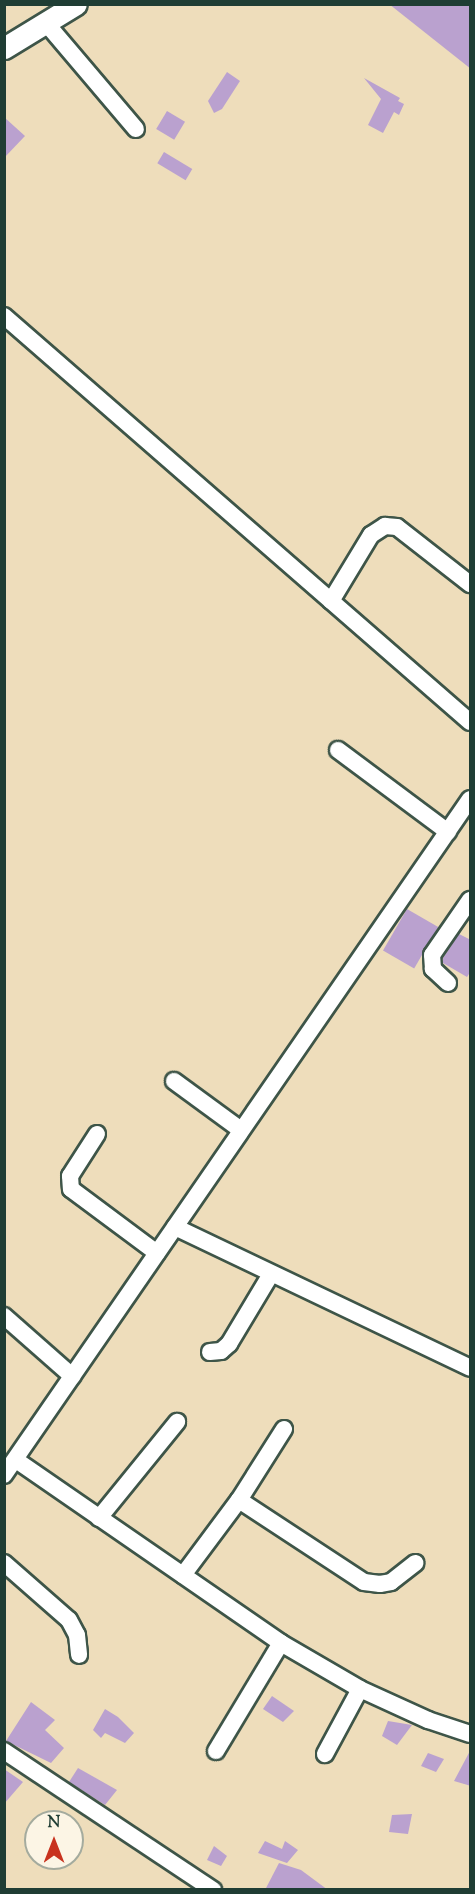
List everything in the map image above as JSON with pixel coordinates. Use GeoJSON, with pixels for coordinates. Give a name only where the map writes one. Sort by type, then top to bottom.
{"type":"FeatureCollection","features":[{"type":"Feature","properties":{"kind":"main road"},"geometry":{"type":"LineString","coordinates":[[4,48],[76,4]]}},
{"type":"Feature","properties":{"kind":"street"},"geometry":{"type":"LineString","coordinates":[[45,23],[136,129]]}},
{"type":"Feature","properties":{"kind":"street"},"geometry":{"type":"LineString","coordinates":[[4,316],[471,722]]}},
{"type":"Feature","properties":{"kind":"street"},"geometry":{"type":"LineString","coordinates":[[331,601],[371,535],[385,526],[397,526],[471,584]]}},
{"type":"Feature","properties":{"kind":"street"},"geometry":{"type":"LineString","coordinates":[[338,750],[448,832]]}},
{"type":"Feature","properties":{"kind":"street"},"geometry":{"type":"LineString","coordinates":[[4,1475],[471,800]]}},
{"type":"Feature","properties":{"kind":"street"},"geometry":{"type":"LineString","coordinates":[[448,983],[433,969],[432,955],[471,900]]}},
{"type":"Feature","properties":{"kind":"street"},"geometry":{"type":"LineString","coordinates":[[174,1080],[241,1130]]}},
{"type":"Feature","properties":{"kind":"street"},"geometry":{"type":"LineString","coordinates":[[97,1134],[70,1176],[71,1189],[157,1253]]}},
{"type":"Feature","properties":{"kind":"street"},"geometry":{"type":"LineString","coordinates":[[175,1227],[471,1368]]}},
{"type":"Feature","properties":{"kind":"street"},"geometry":{"type":"LineString","coordinates":[[210,1352],[221,1351],[229,1344],[271,1274]]}},
{"type":"Feature","properties":{"kind":"street"},"geometry":{"type":"LineString","coordinates":[[4,1316],[72,1376]]}},
{"type":"Feature","properties":{"kind":"street"},"geometry":{"type":"LineString","coordinates":[[99,1518],[177,1422]]}},
{"type":"Feature","properties":{"kind":"street"},"geometry":{"type":"LineString","coordinates":[[183,1575],[239,1500],[284,1429]]}},
{"type":"Feature","properties":{"kind":"street"},"geometry":{"type":"LineString","coordinates":[[16,1460],[281,1643],[360,1689],[428,1720],[471,1734]]}},
{"type":"Feature","properties":{"kind":"street"},"geometry":{"type":"LineString","coordinates":[[239,1500],[364,1582],[380,1584],[391,1582],[415,1563]]}},
{"type":"Feature","properties":{"kind":"street"},"geometry":{"type":"LineString","coordinates":[[4,1563],[69,1620],[76,1635],[79,1655]]}},
{"type":"Feature","properties":{"kind":"street"},"geometry":{"type":"LineString","coordinates":[[216,1751],[281,1643]]}},
{"type":"Feature","properties":{"kind":"street"},"geometry":{"type":"LineString","coordinates":[[325,1754],[360,1689]]}},
{"type":"Feature","properties":{"kind":"street"},"geometry":{"type":"LineString","coordinates":[[4,1751],[210,1889]]}},
{"type":"Feature","properties":{"kind":"building"},"geometry":{"type":"Polygon","coordinates":[[[389,4],[471,4],[471,69],[389,4]]]}},
{"type":"Feature","properties":{"kind":"building"},"geometry":{"type":"Polygon","coordinates":[[[227,72],[240,81],[222,109],[214,113],[208,101],[227,72]]]}},
{"type":"Feature","properties":{"kind":"building"},"geometry":{"type":"Polygon","coordinates":[[[364,78],[400,98],[398,101],[404,104],[399,115],[394,112],[383,133],[368,125],[381,99],[364,78]]]}},
{"type":"Feature","properties":{"kind":"building"},"geometry":{"type":"Polygon","coordinates":[[[167,111],[185,122],[174,140],[156,129],[167,111]]]}},
{"type":"Feature","properties":{"kind":"building"},"geometry":{"type":"Polygon","coordinates":[[[4,117],[25,136],[4,158],[4,117]]]}},
{"type":"Feature","properties":{"kind":"building"},"geometry":{"type":"Polygon","coordinates":[[[164,152],[192,169],[186,180],[157,163],[164,152]]]}},
{"type":"Feature","properties":{"kind":"building"},"geometry":{"type":"Polygon","coordinates":[[[407,909],[438,927],[414,969],[383,951],[407,909]]]}},
{"type":"Feature","properties":{"kind":"building"},"geometry":{"type":"Polygon","coordinates":[[[459,934],[471,940],[471,971],[467,977],[443,963],[443,958],[459,934]]]}},
{"type":"Feature","properties":{"kind":"building"},"geometry":{"type":"Polygon","coordinates":[[[272,1696],[294,1711],[283,1722],[263,1709],[272,1696]]]}},
{"type":"Feature","properties":{"kind":"building"},"geometry":{"type":"Polygon","coordinates":[[[31,1702],[55,1720],[45,1730],[64,1748],[51,1763],[6,1741],[31,1702]]]}},
{"type":"Feature","properties":{"kind":"building"},"geometry":{"type":"Polygon","coordinates":[[[105,1709],[118,1717],[134,1733],[125,1743],[105,1733],[101,1738],[93,1730],[105,1709]]]}},
{"type":"Feature","properties":{"kind":"building"},"geometry":{"type":"Polygon","coordinates":[[[388,1721],[412,1725],[397,1745],[382,1736],[388,1721]]]}},
{"type":"Feature","properties":{"kind":"building"},"geometry":{"type":"Polygon","coordinates":[[[471,1749],[471,1786],[454,1781],[471,1749]]]}},
{"type":"Feature","properties":{"kind":"building"},"geometry":{"type":"Polygon","coordinates":[[[428,1753],[444,1759],[436,1772],[421,1766],[428,1753]]]}},
{"type":"Feature","properties":{"kind":"building"},"geometry":{"type":"Polygon","coordinates":[[[78,1768],[117,1790],[105,1805],[69,1782],[78,1768]]]}},
{"type":"Feature","properties":{"kind":"building"},"geometry":{"type":"Polygon","coordinates":[[[4,1769],[23,1782],[4,1804],[4,1769]]]}},
{"type":"Feature","properties":{"kind":"building"},"geometry":{"type":"Polygon","coordinates":[[[412,1814],[408,1834],[389,1832],[392,1815],[412,1814]]]}},
{"type":"Feature","properties":{"kind":"building"},"geometry":{"type":"Polygon","coordinates":[[[265,1841],[282,1849],[285,1841],[298,1850],[287,1863],[258,1853],[265,1841]]]}},
{"type":"Feature","properties":{"kind":"building"},"geometry":{"type":"Polygon","coordinates":[[[214,1846],[227,1856],[221,1866],[207,1860],[214,1846]]]}},
{"type":"Feature","properties":{"kind":"building"},"geometry":{"type":"Polygon","coordinates":[[[279,1863],[301,1870],[328,1890],[265,1890],[279,1863]]]}}]}
